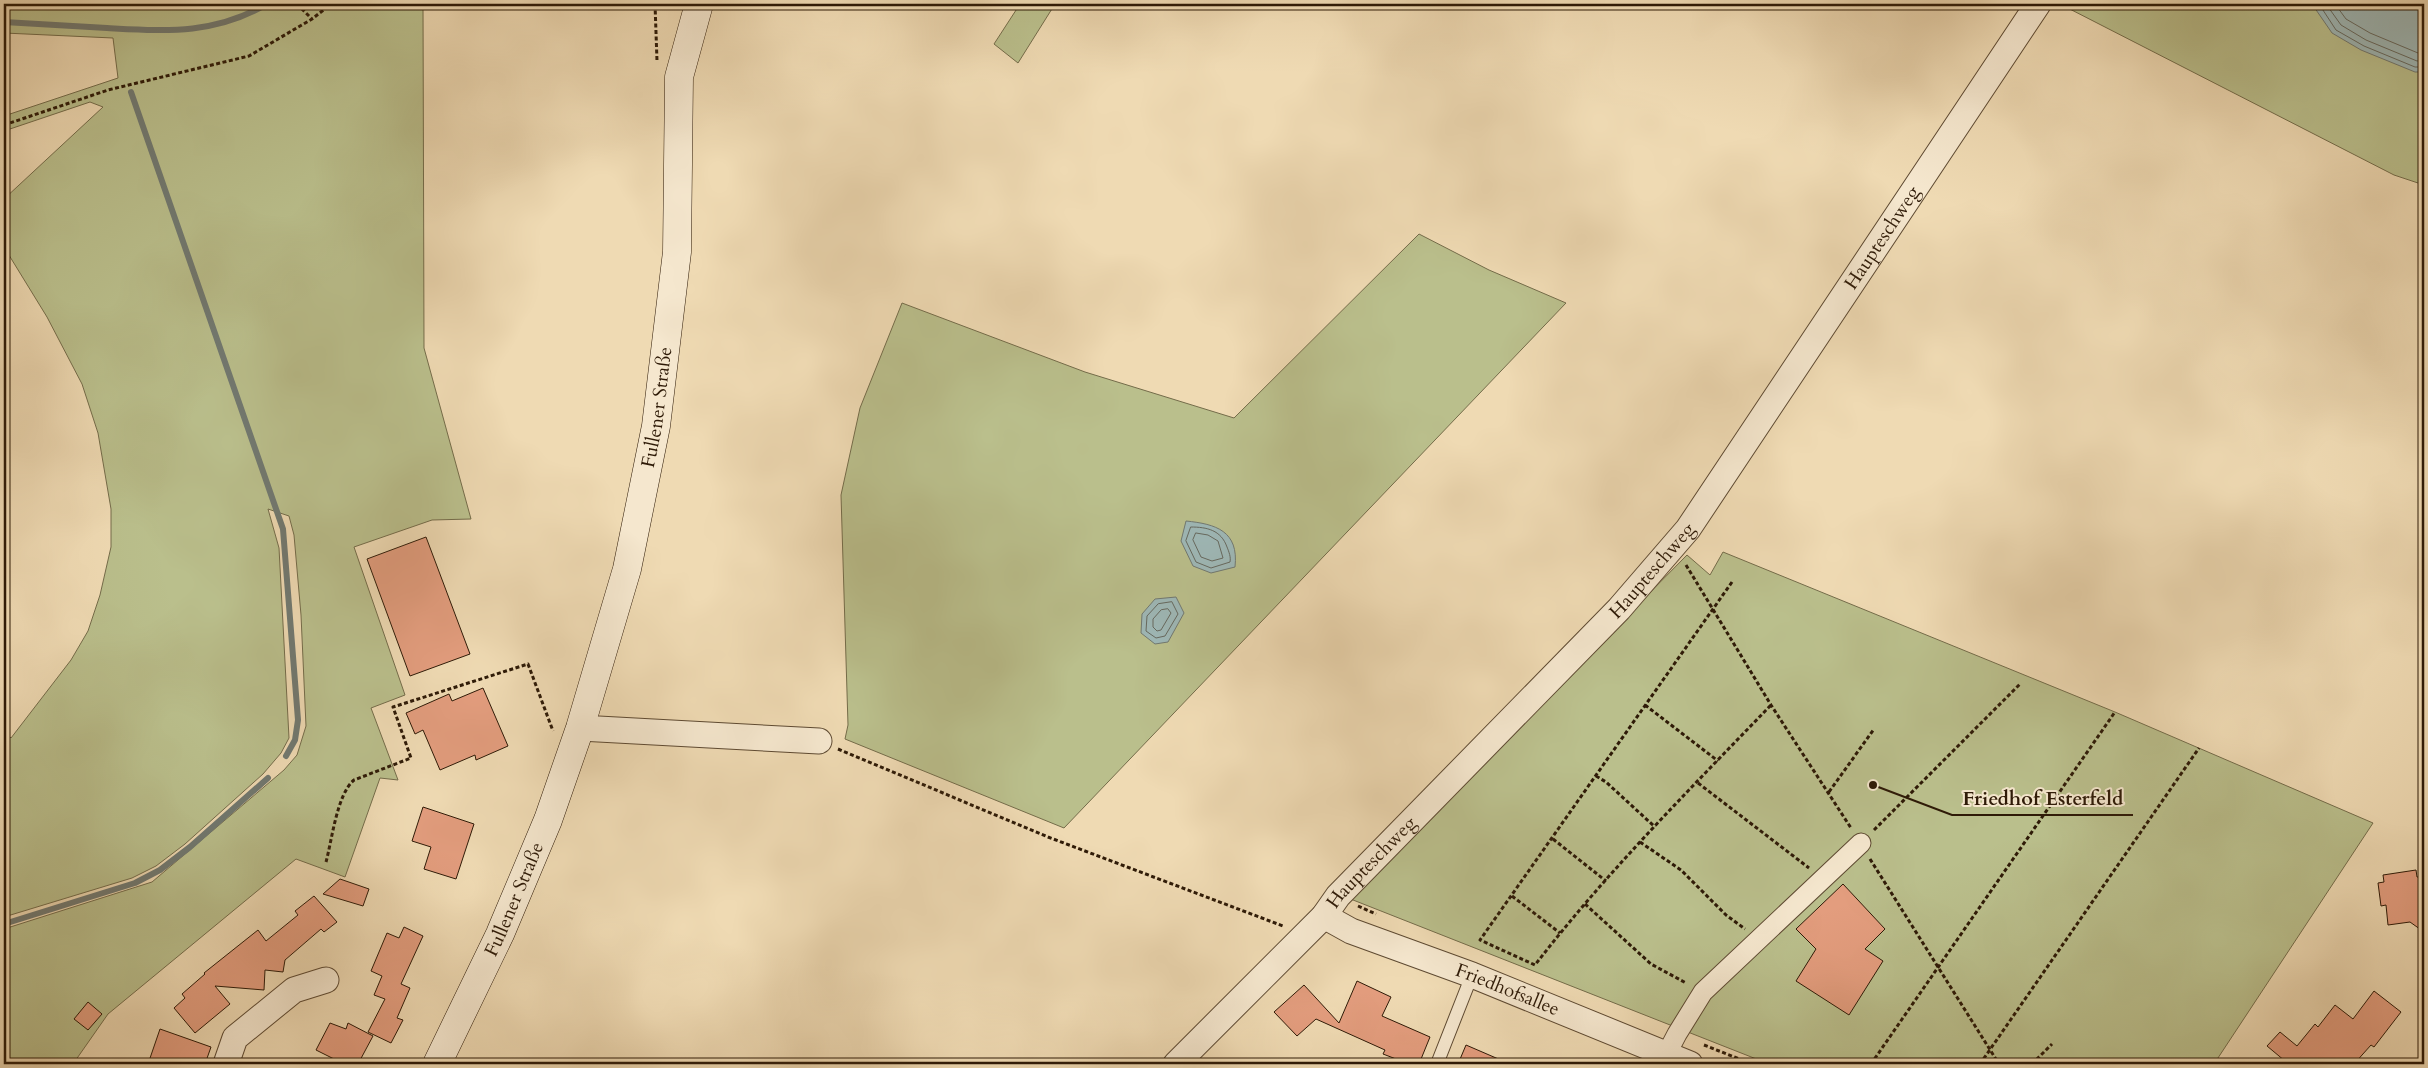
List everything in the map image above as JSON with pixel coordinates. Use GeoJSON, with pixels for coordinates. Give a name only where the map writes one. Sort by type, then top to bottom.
{"type":"FeatureCollection","features":[{"type":"Feature","properties":{"kind":"main road","name":"Fullener Straße"},"geometry":{"type":"LineString","coordinates":[[437,1064],[504,925],[548,820],[564,730],[628,569],[656,426],[677,252],[668,74],[699,4]]}},
{"type":"Feature","properties":{"kind":"street","name":"Haupteschweg"},"geometry":{"type":"LineString","coordinates":[[1176,1064],[1301,936],[1324,916],[1338,896],[1619,608],[1688,530],[2038,4]]}},
{"type":"Feature","properties":{"kind":"street"},"geometry":{"type":"LineString","coordinates":[[564,730],[819,741]]}},
{"type":"Feature","properties":{"kind":"street"},"geometry":{"type":"LineString","coordinates":[[1653,1056],[1676,1034],[1703,992],[1861,843]]}},
{"type":"Feature","properties":{"kind":"street","name":"Friedhofsallee"},"geometry":{"type":"LineString","coordinates":[[1324,916],[1351,931],[1472,975],[1653,1056],[1690,1064]]}},
{"type":"Feature","properties":{"kind":"street"},"geometry":{"type":"LineString","coordinates":[[226,1064],[235,1038],[294,990],[326,980]]}},
{"type":"Feature","properties":{"kind":"lane"},"geometry":{"type":"LineString","coordinates":[[1437,1064],[1472,975]]}},
{"type":"Feature","properties":{"kind":"path"},"geometry":{"type":"LineString","coordinates":[[297,4],[312,18]]}},
{"type":"Feature","properties":{"kind":"path"},"geometry":{"type":"LineString","coordinates":[[4,125],[108,90],[249,56],[312,18],[331,4]]}},
{"type":"Feature","properties":{"kind":"path"},"geometry":{"type":"LineString","coordinates":[[655,4],[668,74]]}},
{"type":"Feature","properties":{"kind":"path"},"geometry":{"type":"LineString","coordinates":[[1672,549],[1685,563],[1771,705],[1829,792],[1999,1064]]}},
{"type":"Feature","properties":{"kind":"path"},"geometry":{"type":"LineString","coordinates":[[1732,582],[1644,705],[1553,839],[1480,940],[1535,965],[1560,933],[1640,842],[1771,705]]}},
{"type":"Feature","properties":{"kind":"path"},"geometry":{"type":"LineString","coordinates":[[326,862],[342,797],[348,785],[354,780],[411,758],[393,707],[528,664],[564,730]]}},
{"type":"Feature","properties":{"kind":"path"},"geometry":{"type":"LineString","coordinates":[[1861,843],[2020,684]]}},
{"type":"Feature","properties":{"kind":"path"},"geometry":{"type":"LineString","coordinates":[[1644,705],[1718,760]]}},
{"type":"Feature","properties":{"kind":"path"},"geometry":{"type":"LineString","coordinates":[[1871,1064],[2115,712]]}},
{"type":"Feature","properties":{"kind":"path"},"geometry":{"type":"LineString","coordinates":[[1829,792],[1874,729]]}},
{"type":"Feature","properties":{"kind":"path"},"geometry":{"type":"LineString","coordinates":[[819,741],[1048,837],[1284,926],[1301,936]]}},
{"type":"Feature","properties":{"kind":"path"},"geometry":{"type":"LineString","coordinates":[[1980,1064],[2198,748]]}},
{"type":"Feature","properties":{"kind":"path"},"geometry":{"type":"LineString","coordinates":[[1596,776],[1606,782],[1655,827]]}},
{"type":"Feature","properties":{"kind":"path"},"geometry":{"type":"LineString","coordinates":[[1698,783],[1823,879]]}},
{"type":"Feature","properties":{"kind":"path"},"geometry":{"type":"LineString","coordinates":[[1553,839],[1606,881]]}},
{"type":"Feature","properties":{"kind":"path"},"geometry":{"type":"LineString","coordinates":[[1640,842],[1680,870],[1726,914],[1759,940]]}},
{"type":"Feature","properties":{"kind":"path"},"geometry":{"type":"LineString","coordinates":[[1512,896],[1560,933]]}},
{"type":"Feature","properties":{"kind":"path"},"geometry":{"type":"LineString","coordinates":[[1585,904],[1651,964],[1703,992]]}},
{"type":"Feature","properties":{"kind":"path"},"geometry":{"type":"LineString","coordinates":[[2032,1064],[2052,1044]]}},
{"type":"Feature","properties":{"kind":"green space"},"geometry":{"type":"Polygon","coordinates":[[[4,4],[423,4],[424,348],[471,519],[432,520],[354,547],[405,695],[371,708],[398,780],[380,778],[345,877],[296,859],[108,1014],[73,1064],[4,1064],[4,929],[152,882],[284,770],[297,755],[306,726],[301,615],[294,535],[289,516],[268,509],[279,548],[289,738],[281,753],[263,774],[185,844],[156,866],[132,878],[4,917],[4,731],[11,738],[71,660],[88,631],[100,595],[111,547],[111,509],[98,433],[82,384],[47,317],[4,247],[4,199],[103,107],[90,102],[4,131],[4,116],[118,78],[113,38],[4,33],[4,4]]]}},
{"type":"Feature","properties":{"kind":"green space"},"geometry":{"type":"Polygon","coordinates":[[[1020,4],[1055,4],[1018,63],[994,44],[1020,4]]]}},
{"type":"Feature","properties":{"kind":"green space"},"geometry":{"type":"Polygon","coordinates":[[[2060,4],[2424,4],[2424,185],[2394,175],[2060,4]]]}},
{"type":"Feature","properties":{"kind":"green space"},"geometry":{"type":"Polygon","coordinates":[[[1419,234],[1489,270],[1566,303],[1064,828],[845,739],[848,725],[841,495],[860,408],[902,303],[1085,372],[1234,418],[1419,234]]]}},
{"type":"Feature","properties":{"kind":"green space"},"geometry":{"type":"Polygon","coordinates":[[[1723,552],[2115,712],[2373,823],[2214,1064],[1769,1064],[1348,898],[1687,555],[1710,575],[1723,552]]]}},
{"type":"Feature","properties":{"kind":"water"},"geometry":{"type":"Polygon","coordinates":[[[2312,4],[2424,4],[2424,72],[2415,72],[2361,50],[2332,33],[2312,4]]]}},
{"type":"Feature","properties":{"kind":"water"},"geometry":{"type":"Polygon","coordinates":[[[1186,521],[1216,527],[1229,537],[1235,555],[1235,567],[1211,573],[1193,566],[1181,541],[1186,521]]]}},
{"type":"Feature","properties":{"kind":"water"},"geometry":{"type":"Polygon","coordinates":[[[1176,597],[1184,613],[1168,642],[1155,644],[1141,633],[1142,614],[1155,599],[1176,597]]]}},
{"type":"Feature","properties":{"kind":"building"},"geometry":{"type":"Polygon","coordinates":[[[426,537],[470,654],[410,676],[367,559],[426,537]]]}},
{"type":"Feature","properties":{"kind":"building"},"geometry":{"type":"Polygon","coordinates":[[[483,688],[508,746],[476,760],[475,755],[440,770],[423,730],[415,734],[406,713],[449,694],[452,701],[483,688]]]}},
{"type":"Feature","properties":{"kind":"building"},"geometry":{"type":"Polygon","coordinates":[[[423,807],[474,824],[456,879],[424,869],[431,847],[412,841],[423,807]]]}},
{"type":"Feature","properties":{"kind":"building"},"geometry":{"type":"Polygon","coordinates":[[[2416,870],[2417,877],[2421,877],[2424,902],[2424,932],[2410,922],[2388,925],[2386,905],[2381,906],[2378,883],[2384,882],[2383,875],[2416,870]]]}},
{"type":"Feature","properties":{"kind":"building"},"geometry":{"type":"Polygon","coordinates":[[[340,879],[369,889],[363,906],[323,894],[340,879]]]}},
{"type":"Feature","properties":{"kind":"building"},"geometry":{"type":"Polygon","coordinates":[[[1843,884],[1885,929],[1865,949],[1883,961],[1849,1015],[1796,981],[1816,949],[1796,929],[1843,884]]]}},
{"type":"Feature","properties":{"kind":"building"},"geometry":{"type":"Polygon","coordinates":[[[314,896],[337,922],[324,932],[321,929],[285,960],[283,972],[265,970],[264,990],[215,986],[230,1004],[195,1033],[174,1008],[185,998],[182,994],[204,973],[258,930],[266,941],[298,915],[295,911],[314,896]]]}},
{"type":"Feature","properties":{"kind":"building"},"geometry":{"type":"Polygon","coordinates":[[[404,927],[423,936],[401,984],[410,988],[397,1018],[403,1020],[391,1043],[368,1032],[385,999],[374,995],[382,976],[371,971],[387,933],[399,938],[404,927]]]}},
{"type":"Feature","properties":{"kind":"building"},"geometry":{"type":"Polygon","coordinates":[[[1357,981],[1391,997],[1382,1016],[1430,1037],[1419,1064],[1409,1064],[1383,1054],[1385,1050],[1316,1019],[1297,1036],[1274,1012],[1304,985],[1339,1023],[1357,981]]]}},
{"type":"Feature","properties":{"kind":"building"},"geometry":{"type":"Polygon","coordinates":[[[2374,991],[2401,1012],[2374,1047],[2371,1045],[2354,1064],[2281,1064],[2285,1061],[2267,1046],[2280,1032],[2297,1046],[2315,1024],[2318,1027],[2335,1005],[2353,1019],[2374,991]]]}},
{"type":"Feature","properties":{"kind":"building"},"geometry":{"type":"Polygon","coordinates":[[[88,1002],[102,1014],[88,1030],[74,1019],[88,1002]]]}},
{"type":"Feature","properties":{"kind":"building"},"geometry":{"type":"Polygon","coordinates":[[[330,1023],[346,1029],[348,1023],[373,1036],[358,1064],[344,1064],[316,1050],[330,1023]]]}},
{"type":"Feature","properties":{"kind":"building"},"geometry":{"type":"Polygon","coordinates":[[[160,1029],[211,1047],[205,1064],[148,1064],[160,1029]]]}},
{"type":"Feature","properties":{"kind":"building"},"geometry":{"type":"Polygon","coordinates":[[[1466,1045],[1510,1064],[1458,1064],[1466,1045]]]}},
{"type":"Feature","properties":{"kind":"waterway"},"geometry":{"type":"LineString","coordinates":[[4,22],[149,30],[189,29],[228,21],[267,4]]}},
{"type":"Feature","properties":{"kind":"waterway"},"geometry":{"type":"LineString","coordinates":[[131,92],[283,529],[298,720],[295,740],[286,756]]}},
{"type":"Feature","properties":{"kind":"waterway"},"geometry":{"type":"LineString","coordinates":[[4,924],[135,883],[160,870],[190,847],[268,778]]}},
{"type":"Feature","properties":{"kind":"place","name":"Friedhof Esterfeld"},"geometry":{"type":"Point","coordinates":[1873,785]}}]}
